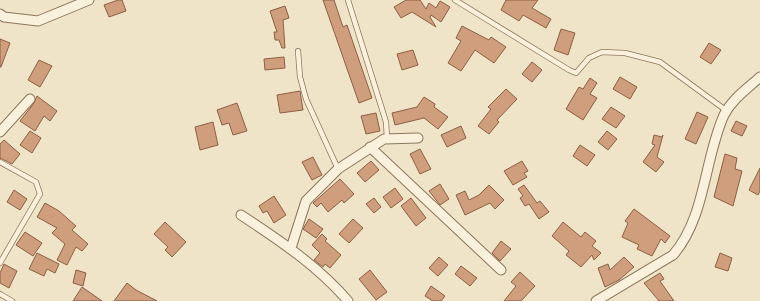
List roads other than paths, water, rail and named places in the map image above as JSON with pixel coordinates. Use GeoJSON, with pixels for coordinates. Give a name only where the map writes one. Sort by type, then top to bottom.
{"type":"FeatureCollection","features":[{"type":"Feature","properties":{"kind":"street"},"geometry":{"type":"LineString","coordinates":[[0,14],[4,17],[38,21],[89,0]]}},
{"type":"Feature","properties":{"kind":"street"},"geometry":{"type":"LineString","coordinates":[[596,301],[673,255],[682,245],[693,219],[718,135],[727,111],[739,94],[760,78]]}},
{"type":"Feature","properties":{"kind":"street"},"geometry":{"type":"LineString","coordinates":[[0,132],[30,99]]}},
{"type":"Feature","properties":{"kind":"street"},"geometry":{"type":"LineString","coordinates":[[291,248],[306,201],[338,169],[370,147],[387,138],[418,138]]}},
{"type":"Feature","properties":{"kind":"street"},"geometry":{"type":"LineString","coordinates":[[370,147],[501,270]]}},
{"type":"Feature","properties":{"kind":"street"},"geometry":{"type":"LineString","coordinates":[[241,215],[291,248],[338,289],[348,301]]}},
{"type":"Feature","properties":{"kind":"lane"},"geometry":{"type":"LineString","coordinates":[[348,0],[386,122],[387,138]]}},
{"type":"Feature","properties":{"kind":"lane"},"geometry":{"type":"LineString","coordinates":[[455,0],[576,73],[589,58],[602,52],[625,53],[660,62],[727,111]]}},
{"type":"Feature","properties":{"kind":"lane"},"geometry":{"type":"LineString","coordinates":[[298,51],[300,77],[306,99],[338,169]]}},
{"type":"Feature","properties":{"kind":"lane"},"geometry":{"type":"LineString","coordinates":[[0,162],[36,182],[40,194],[0,263]]}},
{"type":"Feature","properties":{"kind":"lane"},"geometry":{"type":"LineString","coordinates":[[0,294],[12,301]]}}]}
